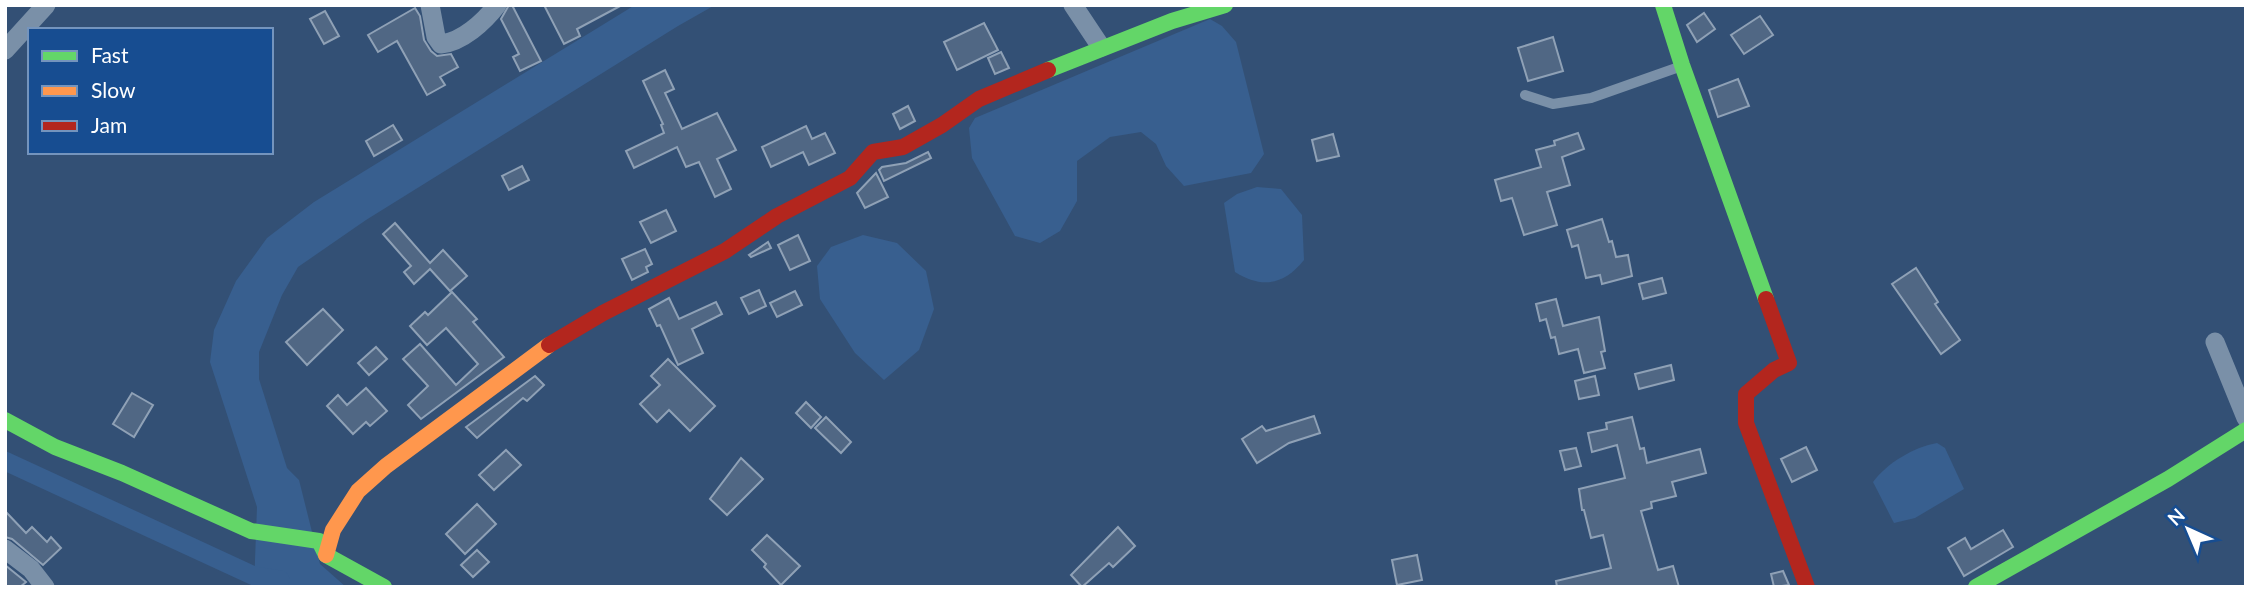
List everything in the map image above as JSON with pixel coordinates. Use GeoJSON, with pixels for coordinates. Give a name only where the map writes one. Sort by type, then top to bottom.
{"type":"FeatureCollection","features":[{"type":"Feature","properties":{"kind":"street"},"geometry":{"type":"LineString","coordinates":[[5,50],[46,5]]}},
{"type":"Feature","properties":{"kind":"street"},"geometry":{"type":"LineString","coordinates":[[430,5],[436,37],[441,44],[452,43],[466,35],[497,5]]}},
{"type":"Feature","properties":{"kind":"street"},"geometry":{"type":"LineString","coordinates":[[1073,5],[1101,47]]}},
{"type":"Feature","properties":{"kind":"street"},"geometry":{"type":"LineString","coordinates":[[322,548],[358,491],[426,435],[544,348],[603,313],[725,251],[777,216],[850,178],[873,152],[903,146],[942,125],[979,99],[1101,47],[1225,5]]}},
{"type":"Feature","properties":{"kind":"street"},"geometry":{"type":"LineString","coordinates":[[1663,5],[1789,363],[1774,370],[1746,394],[1746,423],[1807,587]]}},
{"type":"Feature","properties":{"kind":"street"},"geometry":{"type":"LineString","coordinates":[[2216,342],[2246,418]]}},
{"type":"Feature","properties":{"kind":"street"},"geometry":{"type":"LineString","coordinates":[[5,420],[55,447],[122,473],[251,531],[322,548],[384,587]]}},
{"type":"Feature","properties":{"kind":"street"},"geometry":{"type":"LineString","coordinates":[[1976,587],[2168,479],[2246,430]]}},
{"type":"Feature","properties":{"kind":"street"},"geometry":{"type":"LineString","coordinates":[[5,549],[31,569],[45,587]]}},
{"type":"Feature","properties":{"kind":"lane"},"geometry":{"type":"LineString","coordinates":[[1525,96],[1553,104],[1591,99],[1682,65]]}},
{"type":"Feature","properties":{"kind":"water"},"geometry":{"type":"Polygon","coordinates":[[[635,5],[715,5],[366,220],[298,267],[282,295],[259,352],[259,379],[287,468],[299,480],[320,564],[346,587],[254,587],[257,507],[210,362],[214,330],[236,281],[267,238],[314,202],[635,5]]]}},
{"type":"Feature","properties":{"kind":"water"},"geometry":{"type":"Polygon","coordinates":[[[1210,19],[1222,26],[1236,42],[1264,154],[1251,173],[1184,186],[1166,166],[1156,144],[1141,132],[1110,137],[1077,161],[1077,201],[1060,231],[1040,243],[1015,236],[972,158],[969,128],[975,118],[1210,19]]]}},
{"type":"Feature","properties":{"kind":"water"},"geometry":{"type":"Polygon","coordinates":[[[1257,187],[1281,189],[1302,215],[1304,260],[1289,275],[1272,282],[1254,281],[1235,272],[1224,203],[1237,194],[1257,187]]]}},
{"type":"Feature","properties":{"kind":"water"},"geometry":{"type":"Polygon","coordinates":[[[863,235],[897,243],[926,271],[934,309],[919,350],[884,380],[855,353],[820,299],[817,266],[831,247],[863,235]]]}},
{"type":"Feature","properties":{"kind":"water"},"geometry":{"type":"Polygon","coordinates":[[[1937,443],[1945,448],[1964,489],[1915,518],[1894,523],[1873,482],[1886,468],[1902,457],[1937,443]]]}},
{"type":"Feature","properties":{"kind":"building"},"geometry":{"type":"Polygon","coordinates":[[[509,5],[512,5],[541,61],[520,71],[513,57],[519,54],[501,19],[509,5]]]}},
{"type":"Feature","properties":{"kind":"building"},"geometry":{"type":"Polygon","coordinates":[[[544,5],[622,5],[577,29],[580,36],[564,44],[544,5]]]}},
{"type":"Feature","properties":{"kind":"building"},"geometry":{"type":"Polygon","coordinates":[[[415,8],[420,16],[424,40],[431,51],[437,56],[451,54],[458,67],[440,77],[445,85],[427,95],[397,41],[378,52],[368,35],[415,8]]]}},
{"type":"Feature","properties":{"kind":"building"},"geometry":{"type":"Polygon","coordinates":[[[325,11],[339,36],[324,44],[310,19],[325,11]]]}},
{"type":"Feature","properties":{"kind":"building"},"geometry":{"type":"Polygon","coordinates":[[[1704,13],[1715,29],[1697,42],[1687,25],[1704,13]]]}},
{"type":"Feature","properties":{"kind":"building"},"geometry":{"type":"Polygon","coordinates":[[[1760,16],[1773,35],[1744,54],[1731,35],[1760,16]]]}},
{"type":"Feature","properties":{"kind":"building"},"geometry":{"type":"Polygon","coordinates":[[[984,23],[998,50],[957,70],[944,42],[984,23]]]}},
{"type":"Feature","properties":{"kind":"building"},"geometry":{"type":"Polygon","coordinates":[[[1553,37],[1563,71],[1528,81],[1518,48],[1553,37]]]}},
{"type":"Feature","properties":{"kind":"building"},"geometry":{"type":"Polygon","coordinates":[[[1001,52],[1009,68],[995,74],[988,58],[1001,52]]]}},
{"type":"Feature","properties":{"kind":"building"},"geometry":{"type":"Polygon","coordinates":[[[665,70],[674,89],[665,93],[682,129],[717,113],[736,150],[717,159],[731,189],[715,197],[699,162],[686,167],[677,147],[634,168],[626,151],[664,133],[663,124],[643,81],[665,70]]]}},
{"type":"Feature","properties":{"kind":"building"},"geometry":{"type":"Polygon","coordinates":[[[1738,79],[1749,106],[1718,117],[1709,90],[1738,79]]]}},
{"type":"Feature","properties":{"kind":"building"},"geometry":{"type":"Polygon","coordinates":[[[908,106],[915,121],[900,129],[893,114],[908,106]]]}},
{"type":"Feature","properties":{"kind":"building"},"geometry":{"type":"Polygon","coordinates":[[[393,125],[402,140],[374,156],[366,141],[393,125]]]}},
{"type":"Feature","properties":{"kind":"building"},"geometry":{"type":"Polygon","coordinates":[[[806,126],[812,139],[825,133],[835,153],[809,165],[803,152],[771,167],[762,147],[806,126]]]}},
{"type":"Feature","properties":{"kind":"building"},"geometry":{"type":"Polygon","coordinates":[[[1578,133],[1584,149],[1562,157],[1570,185],[1547,192],[1557,225],[1524,235],[1512,198],[1501,201],[1495,180],[1541,167],[1536,150],[1555,145],[1554,141],[1578,133]]]}},
{"type":"Feature","properties":{"kind":"building"},"geometry":{"type":"Polygon","coordinates":[[[1333,134],[1339,156],[1317,161],[1312,140],[1333,134]]]}},
{"type":"Feature","properties":{"kind":"building"},"geometry":{"type":"Polygon","coordinates":[[[928,152],[931,158],[884,181],[879,170],[882,167],[906,163],[928,152]]]}},
{"type":"Feature","properties":{"kind":"building"},"geometry":{"type":"Polygon","coordinates":[[[522,166],[529,180],[509,190],[502,176],[522,166]]]}},
{"type":"Feature","properties":{"kind":"building"},"geometry":{"type":"Polygon","coordinates":[[[876,173],[888,197],[865,208],[857,193],[876,173]]]}},
{"type":"Feature","properties":{"kind":"building"},"geometry":{"type":"Polygon","coordinates":[[[666,210],[676,231],[651,243],[640,222],[666,210]]]}},
{"type":"Feature","properties":{"kind":"building"},"geometry":{"type":"Polygon","coordinates":[[[1602,219],[1616,257],[1628,255],[1632,276],[1602,284],[1600,275],[1586,278],[1578,245],[1572,247],[1567,230],[1602,219]]]}},
{"type":"Feature","properties":{"kind":"building"},"geometry":{"type":"Polygon","coordinates":[[[395,223],[430,263],[443,250],[467,276],[450,291],[430,269],[414,284],[404,272],[411,266],[383,234],[395,223]]]}},
{"type":"Feature","properties":{"kind":"building"},"geometry":{"type":"Polygon","coordinates":[[[798,235],[810,261],[790,270],[778,245],[798,235]]]}},
{"type":"Feature","properties":{"kind":"building"},"geometry":{"type":"Polygon","coordinates":[[[768,242],[771,248],[751,257],[749,255],[768,242]]]}},
{"type":"Feature","properties":{"kind":"building"},"geometry":{"type":"Polygon","coordinates":[[[645,249],[652,264],[646,267],[648,272],[632,280],[622,259],[645,249]]]}},
{"type":"Feature","properties":{"kind":"building"},"geometry":{"type":"Polygon","coordinates":[[[1916,268],[1938,302],[1935,304],[1960,340],[1941,354],[1892,284],[1916,268]]]}},
{"type":"Feature","properties":{"kind":"building"},"geometry":{"type":"Polygon","coordinates":[[[1662,278],[1666,293],[1643,299],[1639,284],[1662,278]]]}},
{"type":"Feature","properties":{"kind":"building"},"geometry":{"type":"Polygon","coordinates":[[[759,290],[766,306],[749,314],[741,298],[759,290]]]}},
{"type":"Feature","properties":{"kind":"building"},"geometry":{"type":"Polygon","coordinates":[[[795,291],[802,305],[777,317],[770,303],[795,291]]]}},
{"type":"Feature","properties":{"kind":"building"},"geometry":{"type":"Polygon","coordinates":[[[452,292],[477,319],[473,322],[504,357],[421,419],[408,405],[428,386],[403,359],[420,344],[456,385],[478,364],[446,328],[427,345],[410,326],[425,312],[428,315],[452,292]]]}},
{"type":"Feature","properties":{"kind":"building"},"geometry":{"type":"Polygon","coordinates":[[[669,298],[679,319],[716,302],[722,314],[692,329],[703,353],[678,365],[660,325],[657,326],[649,309],[669,298]]]}},
{"type":"Feature","properties":{"kind":"building"},"geometry":{"type":"Polygon","coordinates":[[[1556,299],[1563,326],[1599,317],[1605,351],[1601,352],[1605,368],[1584,373],[1578,349],[1559,354],[1555,337],[1551,338],[1546,319],[1540,321],[1536,304],[1556,299]]]}},
{"type":"Feature","properties":{"kind":"building"},"geometry":{"type":"Polygon","coordinates":[[[323,309],[343,330],[307,365],[286,342],[323,309]]]}},
{"type":"Feature","properties":{"kind":"building"},"geometry":{"type":"Polygon","coordinates":[[[376,347],[387,359],[369,375],[358,363],[376,347]]]}},
{"type":"Feature","properties":{"kind":"building"},"geometry":{"type":"Polygon","coordinates":[[[668,359],[715,406],[690,431],[669,410],[657,422],[640,404],[660,385],[651,376],[668,359]]]}},
{"type":"Feature","properties":{"kind":"building"},"geometry":{"type":"Polygon","coordinates":[[[1671,365],[1674,380],[1639,389],[1635,374],[1671,365]]]}},
{"type":"Feature","properties":{"kind":"building"},"geometry":{"type":"Polygon","coordinates":[[[535,376],[544,385],[527,401],[523,398],[477,438],[466,427],[535,376]]]}},
{"type":"Feature","properties":{"kind":"building"},"geometry":{"type":"Polygon","coordinates":[[[1595,376],[1599,395],[1579,399],[1575,381],[1595,376]]]}},
{"type":"Feature","properties":{"kind":"building"},"geometry":{"type":"Polygon","coordinates":[[[366,388],[387,411],[370,426],[366,422],[353,434],[327,406],[338,395],[347,405],[366,388]]]}},
{"type":"Feature","properties":{"kind":"building"},"geometry":{"type":"Polygon","coordinates":[[[132,393],[153,405],[134,437],[113,424],[132,393]]]}},
{"type":"Feature","properties":{"kind":"building"},"geometry":{"type":"Polygon","coordinates":[[[806,402],[821,417],[811,428],[796,413],[806,402]]]}},
{"type":"Feature","properties":{"kind":"building"},"geometry":{"type":"Polygon","coordinates":[[[1314,416],[1320,433],[1289,443],[1257,463],[1242,439],[1262,426],[1266,431],[1314,416]]]}},
{"type":"Feature","properties":{"kind":"building"},"geometry":{"type":"Polygon","coordinates":[[[826,417],[851,442],[841,453],[815,428],[826,417]]]}},
{"type":"Feature","properties":{"kind":"building"},"geometry":{"type":"Polygon","coordinates":[[[1632,417],[1640,449],[1644,448],[1647,463],[1700,449],[1706,473],[1672,482],[1676,496],[1651,502],[1652,508],[1641,511],[1658,570],[1673,566],[1679,587],[1557,587],[1556,581],[1611,568],[1603,535],[1591,538],[1579,489],[1625,478],[1617,445],[1592,452],[1588,433],[1607,429],[1606,423],[1632,417]]]}},
{"type":"Feature","properties":{"kind":"building"},"geometry":{"type":"Polygon","coordinates":[[[1806,447],[1817,470],[1792,482],[1781,459],[1806,447]]]}},
{"type":"Feature","properties":{"kind":"building"},"geometry":{"type":"Polygon","coordinates":[[[1576,448],[1581,466],[1565,470],[1560,451],[1576,448]]]}},
{"type":"Feature","properties":{"kind":"building"},"geometry":{"type":"Polygon","coordinates":[[[506,450],[521,465],[494,490],[479,475],[506,450]]]}},
{"type":"Feature","properties":{"kind":"building"},"geometry":{"type":"Polygon","coordinates":[[[741,458],[763,479],[727,515],[710,499],[741,458]]]}},
{"type":"Feature","properties":{"kind":"building"},"geometry":{"type":"Polygon","coordinates":[[[477,504],[496,524],[465,554],[446,534],[477,504]]]}},
{"type":"Feature","properties":{"kind":"building"},"geometry":{"type":"Polygon","coordinates":[[[5,511],[26,533],[32,527],[47,542],[51,537],[61,548],[43,565],[12,539],[5,537],[5,511]]]}},
{"type":"Feature","properties":{"kind":"building"},"geometry":{"type":"Polygon","coordinates":[[[1118,527],[1135,546],[1113,567],[1109,563],[1082,587],[1071,575],[1118,527]]]}},
{"type":"Feature","properties":{"kind":"building"},"geometry":{"type":"Polygon","coordinates":[[[2003,530],[2013,547],[1964,576],[1948,548],[1965,538],[1971,549],[2003,530]]]}},
{"type":"Feature","properties":{"kind":"building"},"geometry":{"type":"Polygon","coordinates":[[[767,535],[800,566],[781,585],[752,550],[767,535]]]}},
{"type":"Feature","properties":{"kind":"building"},"geometry":{"type":"Polygon","coordinates":[[[477,550],[489,562],[473,577],[461,565],[477,550]]]}},
{"type":"Feature","properties":{"kind":"building"},"geometry":{"type":"Polygon","coordinates":[[[1417,555],[1422,580],[1397,585],[1392,560],[1417,555]]]}},
{"type":"Feature","properties":{"kind":"building"},"geometry":{"type":"Polygon","coordinates":[[[5,565],[26,582],[20,587],[5,587],[5,565]]]}},
{"type":"Feature","properties":{"kind":"building"},"geometry":{"type":"Polygon","coordinates":[[[1783,571],[1789,585],[1774,587],[1771,574],[1783,571]]]}},
{"type":"Feature","properties":{"kind":"waterway"},"geometry":{"type":"LineString","coordinates":[[5,461],[254,576],[280,580]]}},
{"type":"Feature","properties":{"kind":"traffic: fast"},"geometry":{"type":"LineString","coordinates":[[1048,70],[1172,21],[1225,5]]}},
{"type":"Feature","properties":{"kind":"traffic: fast"},"geometry":{"type":"LineString","coordinates":[[1663,5],[1766,299]]}},
{"type":"Feature","properties":{"kind":"traffic: fast"},"geometry":{"type":"LineString","coordinates":[[5,420],[55,447],[122,473],[251,531],[319,541],[326,555],[384,587]]}},
{"type":"Feature","properties":{"kind":"traffic: fast"},"geometry":{"type":"LineString","coordinates":[[1976,587],[2168,479],[2246,430]]}},
{"type":"Feature","properties":{"kind":"traffic: slow"},"geometry":{"type":"LineString","coordinates":[[326,555],[333,530],[358,491],[386,466],[549,345]]}},
{"type":"Feature","properties":{"kind":"traffic: jam"},"geometry":{"type":"LineString","coordinates":[[549,345],[603,313],[725,251],[777,216],[850,178],[873,152],[903,147],[942,125],[979,99],[1048,70]]}},
{"type":"Feature","properties":{"kind":"traffic: jam"},"geometry":{"type":"LineString","coordinates":[[1766,299],[1789,363],[1774,370],[1746,394],[1746,423],[1807,587]]}}]}
